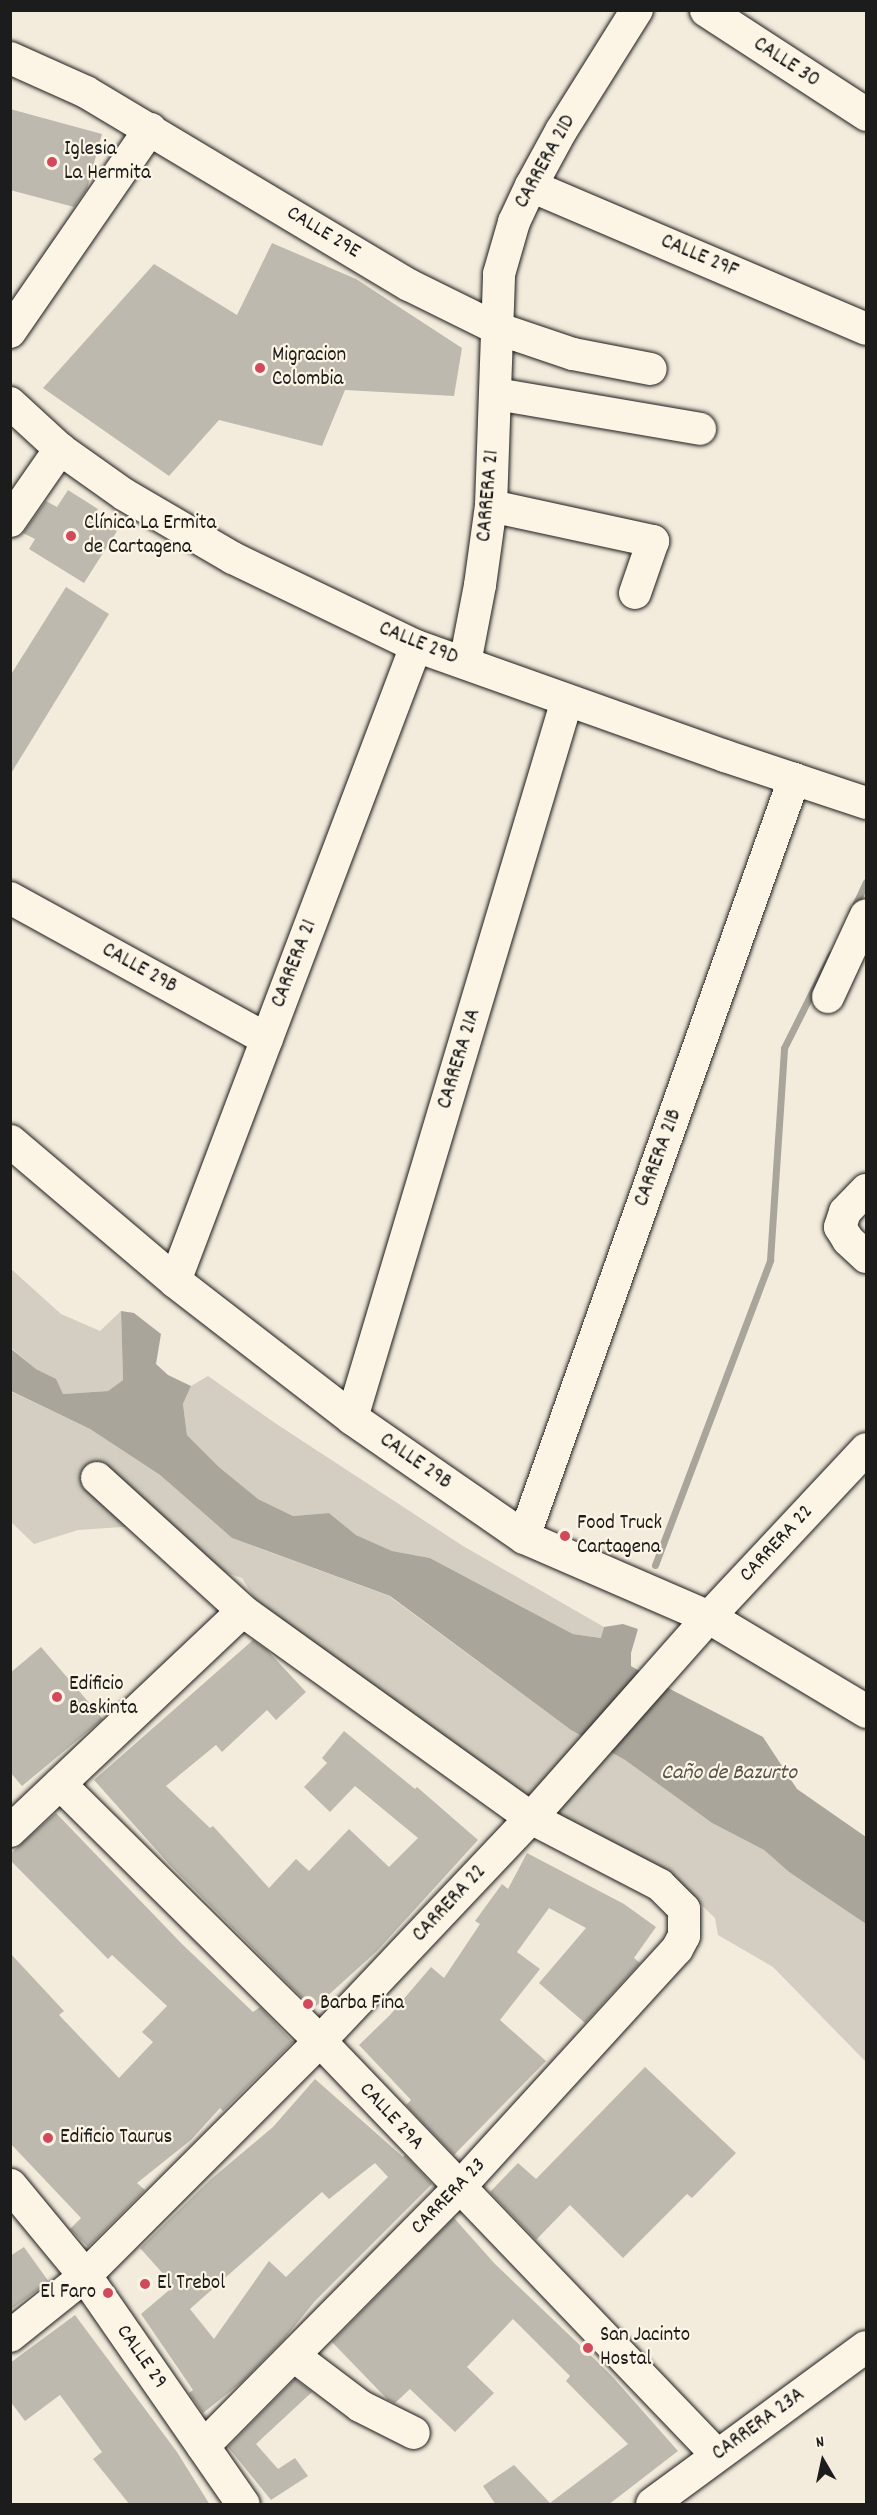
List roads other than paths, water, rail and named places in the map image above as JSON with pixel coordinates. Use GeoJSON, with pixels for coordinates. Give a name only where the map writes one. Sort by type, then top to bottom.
{"type":"FeatureCollection","features":[{"type":"Feature","properties":{"kind":"main road","name":"CALLE 30"},"geometry":{"type":"LineString","coordinates":[[706,10],[867,114]]}},
{"type":"Feature","properties":{"kind":"main road","name":"CALLE 29B"},"geometry":{"type":"LineString","coordinates":[[10,1141],[175,1281],[352,1418],[524,1537],[709,1617],[867,1711]]}},
{"type":"Feature","properties":{"kind":"main road","name":"CALLE 29"},"geometry":{"type":"LineString","coordinates":[[10,2185],[85,2276],[243,2505]]}},
{"type":"Feature","properties":{"kind":"street","name":"CARRERA 21D"},"geometry":{"type":"LineString","coordinates":[[496,328],[499,274],[514,222],[561,131],[637,10]]}},
{"type":"Feature","properties":{"kind":"street","name":"CALLE 29E"},"geometry":{"type":"LineString","coordinates":[[10,58],[86,92],[409,285],[496,328],[573,354],[651,369]]}},
{"type":"Feature","properties":{"kind":"street"},"geometry":{"type":"LineString","coordinates":[[10,332],[150,129]]}},
{"type":"Feature","properties":{"kind":"street","name":"CALLE 29F"},"geometry":{"type":"LineString","coordinates":[[531,186],[867,329]]}},
{"type":"Feature","properties":{"kind":"street","name":"CARRERA 21"},"geometry":{"type":"LineString","coordinates":[[465,663],[480,585],[491,506],[496,394],[496,328]]}},
{"type":"Feature","properties":{"kind":"street"},"geometry":{"type":"LineString","coordinates":[[496,394],[700,429]]}},
{"type":"Feature","properties":{"kind":"street","name":"CALLE 29D"},"geometry":{"type":"LineString","coordinates":[[10,403],[60,449],[125,495],[233,558],[416,646],[867,803]]}},
{"type":"Feature","properties":{"kind":"street"},"geometry":{"type":"LineString","coordinates":[[10,521],[60,449]]}},
{"type":"Feature","properties":{"kind":"street"},"geometry":{"type":"LineString","coordinates":[[491,506],[653,541],[635,593]]}},
{"type":"Feature","properties":{"kind":"street","name":"CARRERA 21"},"geometry":{"type":"LineString","coordinates":[[175,1281],[416,646]]}},
{"type":"Feature","properties":{"kind":"street","name":"CARRERA 21A"},"geometry":{"type":"LineString","coordinates":[[352,1418],[567,700]]}},
{"type":"Feature","properties":{"kind":"street","name":"CARRERA 21B"},"geometry":{"type":"LineString","coordinates":[[524,1537],[794,779]]}},
{"type":"Feature","properties":{"kind":"street","name":"CALLE 29B"},"geometry":{"type":"LineString","coordinates":[[10,898],[267,1039]]}},
{"type":"Feature","properties":{"kind":"street"},"geometry":{"type":"LineString","coordinates":[[828,997],[867,915]]}},
{"type":"Feature","properties":{"kind":"street"},"geometry":{"type":"LineString","coordinates":[[867,1190],[845,1212],[840,1227],[848,1240],[867,1257]]}},
{"type":"Feature","properties":{"kind":"street","name":"CARRERA 22"},"geometry":{"type":"LineString","coordinates":[[10,2336],[85,2276],[320,2041],[538,1809],[709,1617],[867,1449]]}},
{"type":"Feature","properties":{"kind":"street"},"geometry":{"type":"LineString","coordinates":[[97,1478],[243,1611],[538,1809]]}},
{"type":"Feature","properties":{"kind":"street"},"geometry":{"type":"LineString","coordinates":[[10,1831],[243,1611]]}},
{"type":"Feature","properties":{"kind":"street","name":"CALLE 29A"},"geometry":{"type":"LineString","coordinates":[[60,1784],[320,2041],[717,2455]]}},
{"type":"Feature","properties":{"kind":"street","name":"CARRERA 23"},"geometry":{"type":"LineString","coordinates":[[203,2447],[459,2188],[677,1949],[684,1936],[684,1909],[660,1885],[538,1809]]}},
{"type":"Feature","properties":{"kind":"street","name":"CARRERA 23A"},"geometry":{"type":"LineString","coordinates":[[652,2505],[867,2347]]}},
{"type":"Feature","properties":{"kind":"street"},"geometry":{"type":"LineString","coordinates":[[294,2356],[360,2406],[414,2433]]}},
{"type":"Feature","properties":{"kind":"water","name":"Caño de Bazurto"},"geometry":{"type":"Polygon","coordinates":[[[121,1311],[134,1313],[161,1334],[156,1364],[168,1375],[191,1386],[183,1404],[187,1435],[219,1467],[258,1499],[293,1516],[329,1513],[356,1535],[392,1551],[430,1558],[573,1634],[601,1638],[604,1627],[623,1624],[638,1629],[631,1653],[631,1666],[763,1737],[797,1789],[866,1837],[866,1924],[789,1872],[764,1850],[712,1823],[625,1760],[571,1730],[390,1596],[232,1538],[160,1475],[90,1429],[11,1391],[10,1348],[36,1369],[56,1379],[63,1394],[108,1391],[123,1380],[121,1311]]]}},
{"type":"Feature","properties":{"kind":"waterway"},"geometry":{"type":"LineString","coordinates":[[852,912],[866,882]]}},
{"type":"Feature","properties":{"kind":"waterway"},"geometry":{"type":"LineString","coordinates":[[655,1565],[770,1260],[784,1048],[831,954]]}},
{"type":"Feature","properties":{"kind":"place","name":"Iglesia La Hermita"},"geometry":{"type":"Point","coordinates":[52,162]}},
{"type":"Feature","properties":{"kind":"place","name":"Migracion Colombia"},"geometry":{"type":"Point","coordinates":[260,368]}},
{"type":"Feature","properties":{"kind":"place","name":"Clínica La Ermita de Cartagena"},"geometry":{"type":"Point","coordinates":[71,536]}},
{"type":"Feature","properties":{"kind":"place","name":"Food Truck Cartagena"},"geometry":{"type":"Point","coordinates":[565,1536]}},
{"type":"Feature","properties":{"kind":"place","name":"Edificio Baskinta"},"geometry":{"type":"Point","coordinates":[57,1697]}},
{"type":"Feature","properties":{"kind":"place","name":"Barba Fina"},"geometry":{"type":"Point","coordinates":[308,2004]}},
{"type":"Feature","properties":{"kind":"place","name":"Edificio Taurus"},"geometry":{"type":"Point","coordinates":[48,2138]}},
{"type":"Feature","properties":{"kind":"place","name":"El Trebol"},"geometry":{"type":"Point","coordinates":[145,2284]}},
{"type":"Feature","properties":{"kind":"place","name":"El Faro"},"geometry":{"type":"Point","coordinates":[108,2293]}},
{"type":"Feature","properties":{"kind":"place","name":"San Jacinto Hostal"},"geometry":{"type":"Point","coordinates":[588,2348]}}]}
